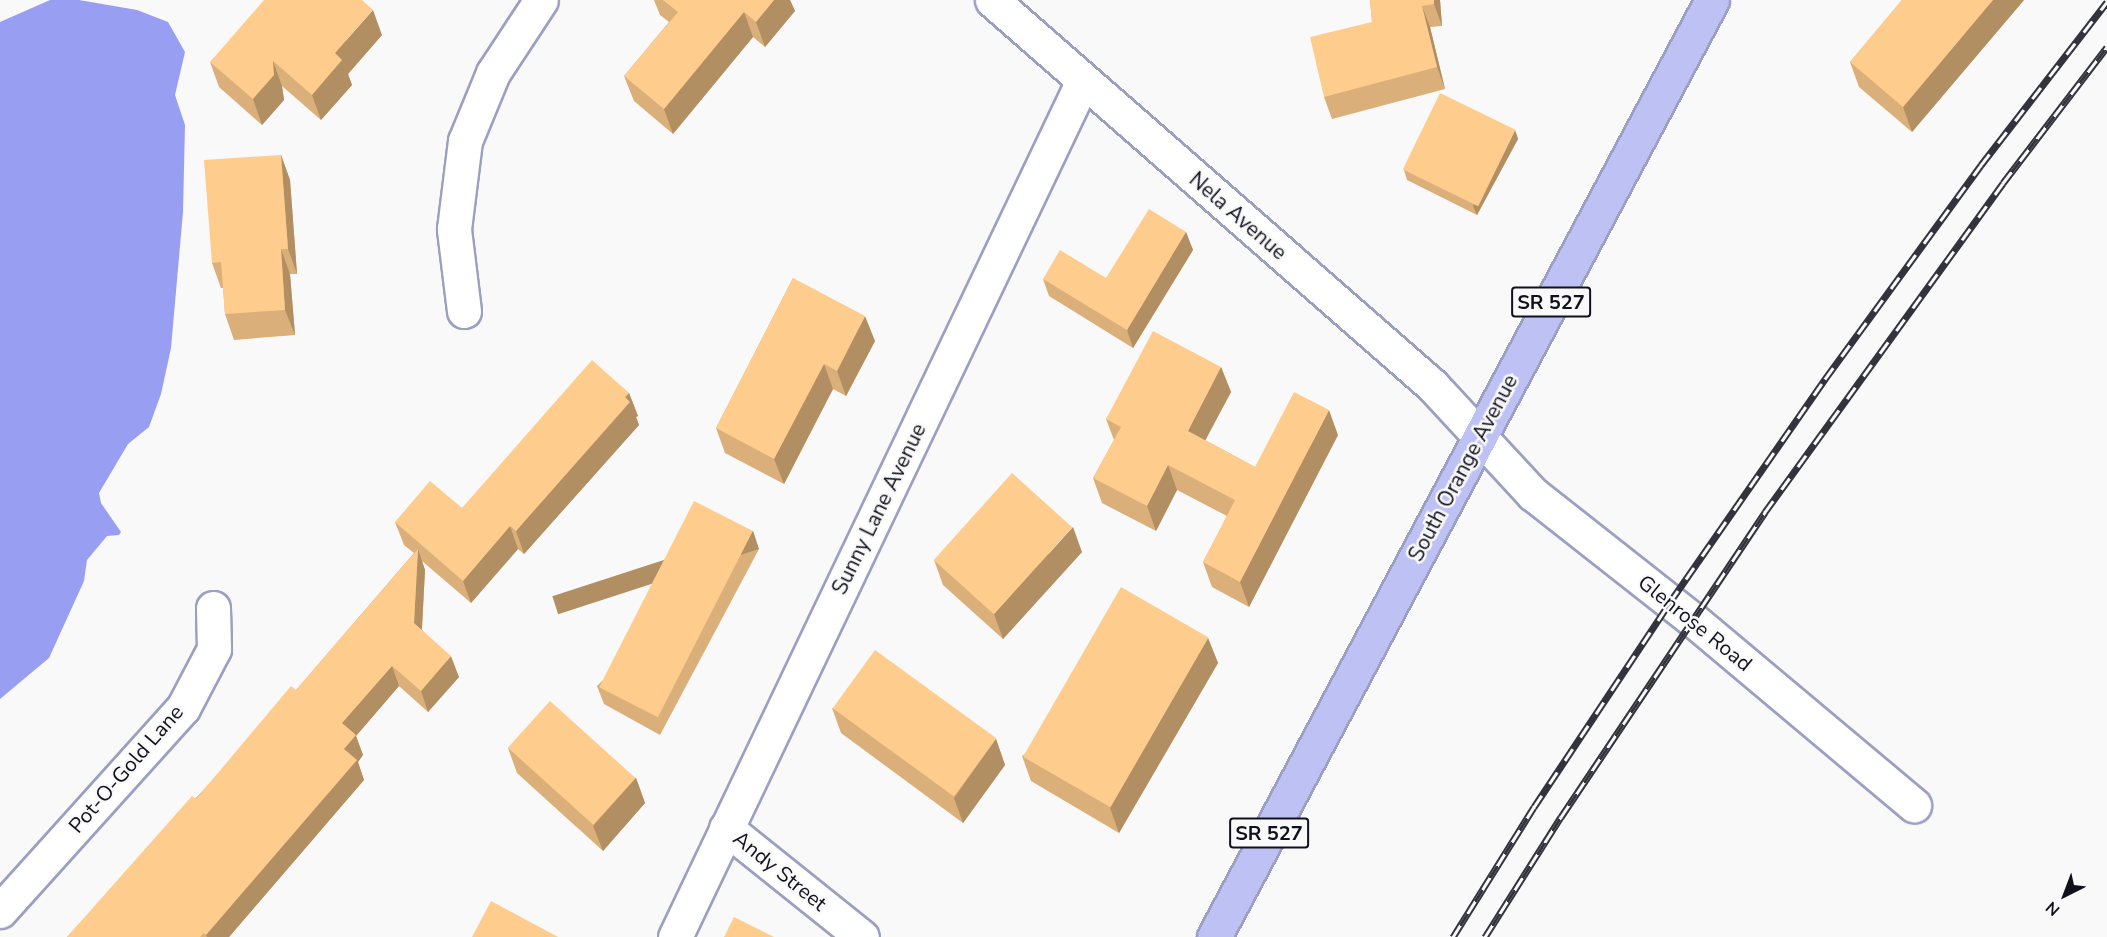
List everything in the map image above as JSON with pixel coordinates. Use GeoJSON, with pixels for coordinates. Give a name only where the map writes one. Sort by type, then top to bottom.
{"type":"FeatureCollection","features":[{"type":"Feature","properties":{"kind":"main road","name":"South Orange Avenue"},"geometry":{"type":"LineString","coordinates":[[1214,937],[1712,0]]}},
{"type":"Feature","properties":{"kind":"street"},"geometry":{"type":"LineString","coordinates":[[464,311],[454,229],[465,141],[493,73],[542,0]]}},
{"type":"Feature","properties":{"kind":"street","name":"Nela Avenue"},"geometry":{"type":"LineString","coordinates":[[992,0],[1432,385],[1479,437]]}},
{"type":"Feature","properties":{"kind":"street","name":"Sunny Lane Avenue"},"geometry":{"type":"LineString","coordinates":[[675,937],[1083,81]]}},
{"type":"Feature","properties":{"kind":"street","name":"Glenrose Road"},"geometry":{"type":"LineString","coordinates":[[1479,437],[1533,494],[1692,619],[1914,805]]}},
{"type":"Feature","properties":{"kind":"street","name":"Pot-O-Gold Lane"},"geometry":{"type":"LineString","coordinates":[[0,911],[183,708],[214,649],[213,608]]}},
{"type":"Feature","properties":{"kind":"street","name":"Andy Street"},"geometry":{"type":"LineString","coordinates":[[726,828],[862,937]]}},
{"type":"Feature","properties":{"kind":"water"},"geometry":{"type":"Polygon","coordinates":[[[50,0],[79,0],[137,10],[168,22],[185,52],[175,95],[185,125],[183,212],[171,348],[161,394],[149,427],[128,444],[99,493],[101,503],[121,532],[119,535],[107,536],[87,560],[84,581],[49,658],[0,699],[0,22],[50,0]]]}},
{"type":"Feature","properties":{"kind":"building"},"geometry":{"type":"Polygon","coordinates":[[[264,0],[362,0],[373,10],[335,53],[342,60],[312,95],[273,61],[274,75],[253,99],[210,62],[264,0]]]}},
{"type":"Feature","properties":{"kind":"building"},"geometry":{"type":"Polygon","coordinates":[[[663,0],[774,0],[756,22],[744,12],[664,109],[624,76],[678,12],[663,0]]]}},
{"type":"Feature","properties":{"kind":"building"},"geometry":{"type":"Polygon","coordinates":[[[1370,0],[1434,0],[1434,4],[1422,6],[1437,67],[1324,97],[1310,37],[1372,22],[1370,0]]]}},
{"type":"Feature","properties":{"kind":"building"},"geometry":{"type":"Polygon","coordinates":[[[1902,0],[1993,0],[1903,107],[1850,62],[1902,0]]]}},
{"type":"Feature","properties":{"kind":"building"},"geometry":{"type":"Polygon","coordinates":[[[1440,93],[1515,130],[1478,206],[1403,169],[1440,93]]]}},
{"type":"Feature","properties":{"kind":"building"},"geometry":{"type":"Polygon","coordinates":[[[281,155],[288,249],[281,249],[285,310],[225,314],[221,262],[212,263],[204,160],[281,155]]]}},
{"type":"Feature","properties":{"kind":"building"},"geometry":{"type":"Polygon","coordinates":[[[1149,209],[1186,232],[1127,330],[1043,279],[1060,250],[1106,278],[1149,209]]]}},
{"type":"Feature","properties":{"kind":"building"},"geometry":{"type":"Polygon","coordinates":[[[793,278],[865,316],[837,371],[824,364],[774,459],[716,428],[793,278]]]}},
{"type":"Feature","properties":{"kind":"building"},"geometry":{"type":"Polygon","coordinates":[[[1153,331],[1221,367],[1188,431],[1255,467],[1294,392],[1329,410],[1240,582],[1203,562],[1235,500],[1168,465],[1147,506],[1093,478],[1121,427],[1106,419],[1153,331]]]}},
{"type":"Feature","properties":{"kind":"building"},"geometry":{"type":"Polygon","coordinates":[[[592,360],[629,393],[625,397],[630,402],[516,531],[510,526],[463,581],[395,522],[430,481],[462,508],[592,360]]]}},
{"type":"Feature","properties":{"kind":"building"},"geometry":{"type":"Polygon","coordinates":[[[1012,473],[1072,527],[994,614],[934,560],[1012,473]]]}},
{"type":"Feature","properties":{"kind":"building"},"geometry":{"type":"Polygon","coordinates":[[[694,501],[753,531],[658,717],[599,687],[694,501]]]}},
{"type":"Feature","properties":{"kind":"building"},"geometry":{"type":"Polygon","coordinates":[[[418,549],[414,623],[451,656],[421,691],[392,666],[342,723],[356,735],[344,749],[357,760],[206,935],[204,933],[200,937],[67,937],[192,796],[196,799],[291,686],[296,690],[418,549]]]}},
{"type":"Feature","properties":{"kind":"building"},"geometry":{"type":"Polygon","coordinates":[[[1121,587],[1208,638],[1110,807],[1023,757],[1121,587]]]}},
{"type":"Feature","properties":{"kind":"building"},"geometry":{"type":"Polygon","coordinates":[[[875,650],[996,738],[954,796],[833,708],[875,650]]]}},
{"type":"Feature","properties":{"kind":"building"},"geometry":{"type":"Polygon","coordinates":[[[550,701],[635,778],[593,825],[508,748],[550,701]]]}},
{"type":"Feature","properties":{"kind":"building"},"geometry":{"type":"Polygon","coordinates":[[[491,901],[558,937],[472,937],[491,901]]]}},
{"type":"Feature","properties":{"kind":"building"},"geometry":{"type":"Polygon","coordinates":[[[734,917],[774,937],[724,937],[734,917]]]}},
{"type":"Feature","properties":{"kind":"railway"},"geometry":{"type":"LineString","coordinates":[[1453,937],[1534,807],[1670,602],[1825,379],[1981,165],[2107,2]]}},
{"type":"Feature","properties":{"kind":"railway"},"geometry":{"type":"LineString","coordinates":[[1485,937],[1561,817],[1765,512],[2003,183],[2107,47]]}}]}
